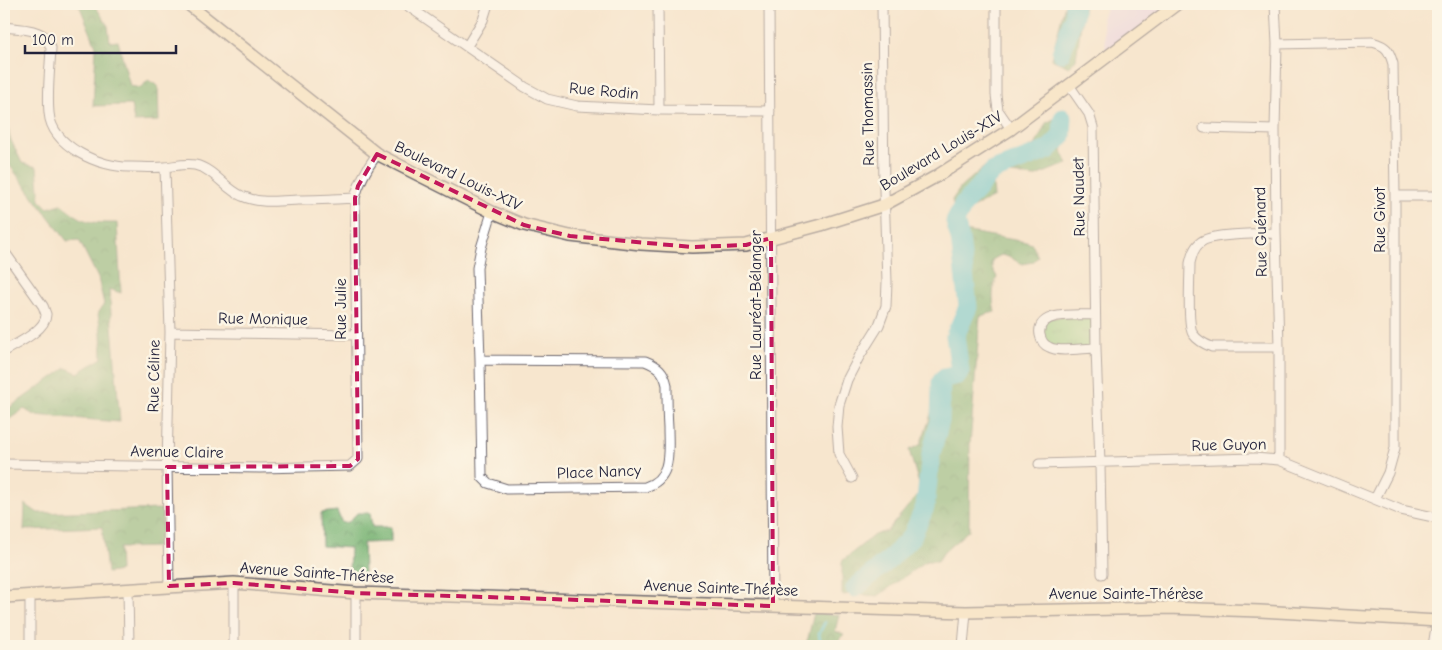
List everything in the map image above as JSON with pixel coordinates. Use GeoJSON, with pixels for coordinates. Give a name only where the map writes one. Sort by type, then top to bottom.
{"type":"FeatureCollection","features":[{"type":"Feature","properties":{"kind":"street","name":"Boulevard Louis-XIV"},"geometry":{"type":"LineString","coordinates":[[188,4],[377,154],[492,212],[524,226],[570,236],[641,244],[692,246],[746,245],[821,225],[884,205],[937,176],[1011,129],[1177,4]]}},
{"type":"Feature","properties":{"kind":"street","name":"Rue Rodin"},"geometry":{"type":"LineString","coordinates":[[405,4],[525,87],[548,99],[577,106],[659,110],[770,111]]}},
{"type":"Feature","properties":{"kind":"street"},"geometry":{"type":"LineString","coordinates":[[467,46],[483,20],[488,4]]}},
{"type":"Feature","properties":{"kind":"street"},"geometry":{"type":"LineString","coordinates":[[658,4],[659,110]]}},
{"type":"Feature","properties":{"kind":"street","name":"Rue Lauréat-Bélanger"},"geometry":{"type":"LineString","coordinates":[[768,4],[773,606]]}},
{"type":"Feature","properties":{"kind":"street","name":"Rue Thomassin"},"geometry":{"type":"LineString","coordinates":[[852,478],[838,454],[837,427],[839,405],[847,380],[859,357],[880,325],[886,306],[882,4]]}},
{"type":"Feature","properties":{"kind":"street"},"geometry":{"type":"LineString","coordinates":[[996,4],[996,95],[998,110],[1011,129]]}},
{"type":"Feature","properties":{"kind":"street","name":"Rue Guénard"},"geometry":{"type":"LineString","coordinates":[[1275,4],[1277,44],[1275,130],[1279,460]]}},
{"type":"Feature","properties":{"kind":"street"},"geometry":{"type":"LineString","coordinates":[[4,27],[33,31],[48,40],[51,48],[49,114],[54,129],[62,140],[92,160],[128,168],[197,165],[210,172],[230,189],[254,201],[355,198]]}},
{"type":"Feature","properties":{"kind":"street","name":"Rue Givot"},"geometry":{"type":"LineString","coordinates":[[1277,44],[1372,42],[1383,45],[1389,52],[1393,64],[1396,448],[1388,473],[1375,499]]}},
{"type":"Feature","properties":{"kind":"street","name":"Rue Naudet"},"geometry":{"type":"LineString","coordinates":[[1069,85],[1089,114],[1093,127],[1095,315],[1102,574]]}},
{"type":"Feature","properties":{"kind":"street"},"geometry":{"type":"LineString","coordinates":[[1204,128],[1275,130]]}},
{"type":"Feature","properties":{"kind":"street","name":"Rue Julie"},"geometry":{"type":"LineString","coordinates":[[350,466],[358,459],[355,198],[358,186],[367,167],[377,154]]}},
{"type":"Feature","properties":{"kind":"street","name":"Rue Céline"},"geometry":{"type":"LineString","coordinates":[[165,167],[170,332],[167,467],[169,586]]}},
{"type":"Feature","properties":{"kind":"street"},"geometry":{"type":"LineString","coordinates":[[1395,196],[1438,196]]}},
{"type":"Feature","properties":{"kind":"street","name":"Place Nancy"},"geometry":{"type":"LineString","coordinates":[[480,360],[645,361],[653,364],[665,376],[667,385],[668,458],[660,479],[654,484],[645,487],[507,489],[488,483],[482,477],[477,268],[492,212]]}},
{"type":"Feature","properties":{"kind":"street"},"geometry":{"type":"LineString","coordinates":[[1276,234],[1212,236],[1201,241],[1192,254],[1190,263],[1190,322],[1191,332],[1196,338],[1212,347],[1279,347]]}},
{"type":"Feature","properties":{"kind":"street"},"geometry":{"type":"LineString","coordinates":[[4,251],[46,313],[41,327],[4,351]]}},
{"type":"Feature","properties":{"kind":"street"},"geometry":{"type":"LineString","coordinates":[[1095,315],[1050,318],[1042,323],[1039,332],[1042,342],[1049,348],[1061,350],[1096,348]]}},
{"type":"Feature","properties":{"kind":"street","name":"Rue Monique"},"geometry":{"type":"LineString","coordinates":[[170,332],[356,335]]}},
{"type":"Feature","properties":{"kind":"street","name":"Rue Guyon"},"geometry":{"type":"LineString","coordinates":[[1038,464],[1100,464],[1255,458],[1279,460],[1401,510],[1438,518]]}},
{"type":"Feature","properties":{"kind":"street","name":"Avenue Claire"},"geometry":{"type":"LineString","coordinates":[[4,464],[260,468],[350,466]]}},
{"type":"Feature","properties":{"kind":"street"},"geometry":{"type":"LineString","coordinates":[[234,583],[234,646]]}},
{"type":"Feature","properties":{"kind":"street","name":"Avenue Sainte-Thérèse"},"geometry":{"type":"LineString","coordinates":[[4,597],[234,583],[356,593],[966,612],[1167,608],[1438,621]]}},
{"type":"Feature","properties":{"kind":"street"},"geometry":{"type":"LineString","coordinates":[[128,589],[129,646]]}},
{"type":"Feature","properties":{"kind":"street"},"geometry":{"type":"LineString","coordinates":[[356,593],[356,646]]}},
{"type":"Feature","properties":{"kind":"street"},"geometry":{"type":"LineString","coordinates":[[30,596],[30,646]]}},
{"type":"Feature","properties":{"kind":"street"},"geometry":{"type":"LineString","coordinates":[[963,646],[966,612]]}},
{"type":"Feature","properties":{"kind":"street"},"geometry":{"type":"LineString","coordinates":[[1433,646],[1438,621]]}},
{"type":"Feature","properties":{"kind":"highlighted area"},"geometry":{"type":"Polygon","coordinates":[[[377,154],[524,225],[570,236],[692,247],[746,245],[771,238],[773,606],[356,593],[234,583],[169,586],[167,467],[350,466],[358,459],[355,198],[358,186],[377,154]]]}},
{"type":"Feature","properties":{"kind":"shaded area"},"geometry":{"type":"Polygon","coordinates":[[[1108,4],[1177,4],[1107,57],[1102,18],[1108,4]]]}},
{"type":"Feature","properties":{"kind":"green space"},"geometry":{"type":"Polygon","coordinates":[[[76,4],[94,4],[108,26],[110,42],[118,41],[130,86],[141,88],[148,80],[158,86],[159,121],[134,122],[131,105],[93,106],[96,46],[80,7],[76,4]]]}},
{"type":"Feature","properties":{"kind":"green space"},"geometry":{"type":"Polygon","coordinates":[[[1065,4],[1084,4],[1076,59],[1069,67],[1051,59],[1065,4]]]}},
{"type":"Feature","properties":{"kind":"green space"},"geometry":{"type":"Polygon","coordinates":[[[4,106],[10,138],[22,163],[37,167],[40,200],[48,208],[61,204],[87,221],[117,223],[121,293],[109,289],[120,422],[34,415],[24,409],[4,423],[4,402],[9,408],[66,368],[78,373],[102,358],[98,314],[104,304],[98,278],[79,240],[67,241],[4,158],[4,106]]]}},
{"type":"Feature","properties":{"kind":"green space"},"geometry":{"type":"Polygon","coordinates":[[[1066,113],[1070,125],[1062,151],[1068,164],[1034,177],[1010,174],[1004,161],[1036,144],[1046,123],[1066,113]]]}},
{"type":"Feature","properties":{"kind":"green space"},"geometry":{"type":"Polygon","coordinates":[[[990,162],[994,180],[994,197],[956,216],[952,200],[961,187],[990,162]]]}},
{"type":"Feature","properties":{"kind":"green space"},"geometry":{"type":"Polygon","coordinates":[[[964,231],[1032,244],[1038,257],[1033,262],[1021,264],[1010,257],[1001,255],[992,260],[992,268],[997,277],[993,294],[995,312],[980,316],[970,445],[969,530],[944,552],[938,561],[926,561],[878,596],[842,595],[842,561],[874,535],[887,531],[921,491],[909,450],[920,445],[929,421],[939,383],[956,363],[950,335],[961,300],[960,239],[964,231]]]}},
{"type":"Feature","properties":{"kind":"green space"},"geometry":{"type":"Polygon","coordinates":[[[1095,315],[1096,348],[1061,350],[1042,342],[1042,323],[1050,318],[1095,315]]]}},
{"type":"Feature","properties":{"kind":"green space"},"geometry":{"type":"Polygon","coordinates":[[[25,504],[38,513],[162,509],[162,547],[119,548],[120,571],[107,573],[102,527],[24,530],[25,504]]]}},
{"type":"Feature","properties":{"kind":"green space"},"geometry":{"type":"Polygon","coordinates":[[[337,511],[342,523],[349,522],[357,513],[370,513],[372,527],[391,527],[391,542],[363,543],[364,574],[349,574],[350,548],[322,546],[321,513],[337,511]]]}},
{"type":"Feature","properties":{"kind":"green space"},"geometry":{"type":"Polygon","coordinates":[[[814,613],[839,615],[835,631],[844,634],[834,646],[805,646],[814,613]]]}},
{"type":"Feature","properties":{"kind":"waterway"},"geometry":{"type":"LineString","coordinates":[[1061,53],[1074,16],[1074,4]]}},
{"type":"Feature","properties":{"kind":"waterway"},"geometry":{"type":"LineString","coordinates":[[855,588],[890,559],[912,536],[925,507],[931,454],[940,421],[941,382],[944,378],[958,375],[960,371],[955,336],[968,307],[960,239],[955,222],[964,204],[993,171],[1048,150],[1062,136],[1063,118]]}},
{"type":"Feature","properties":{"kind":"waterway"},"geometry":{"type":"LineString","coordinates":[[821,646],[819,634],[825,622]]}}]}
